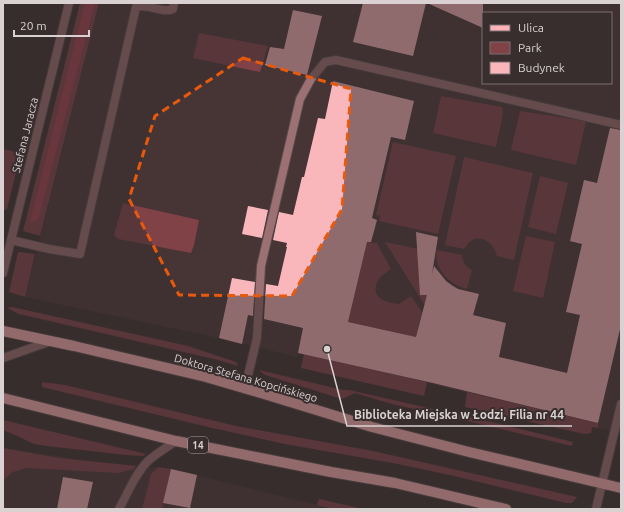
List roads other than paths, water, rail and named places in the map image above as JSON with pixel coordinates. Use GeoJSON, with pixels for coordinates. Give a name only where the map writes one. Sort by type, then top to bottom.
{"type":"FeatureCollection","features":[{"type":"Feature","properties":{"kind":"main road","name":"Doktora Stefana Kopcińskiego"},"geometry":{"type":"LineString","coordinates":[[3,331],[206,377],[378,429],[621,488]]}},
{"type":"Feature","properties":{"kind":"main road","name":"14"},"geometry":{"type":"LineString","coordinates":[[3,398],[176,441],[331,472],[395,483],[506,509]]}},
{"type":"Feature","properties":{"kind":"street","name":"Stefana Jaracza"},"geometry":{"type":"LineString","coordinates":[[3,273],[69,3]]}},
{"type":"Feature","properties":{"kind":"street"},"geometry":{"type":"LineString","coordinates":[[11,240],[49,249],[80,254],[136,7],[143,5],[168,11],[173,9],[174,3]]}},
{"type":"Feature","properties":{"kind":"street"},"geometry":{"type":"LineString","coordinates":[[245,388],[257,338],[261,266],[300,99],[311,79],[325,62],[336,60],[621,125]]}},
{"type":"Feature","properties":{"kind":"street"},"geometry":{"type":"LineString","coordinates":[[3,358],[52,341]]}},
{"type":"Feature","properties":{"kind":"street"},"geometry":{"type":"LineString","coordinates":[[596,509],[621,404]]}},
{"type":"Feature","properties":{"kind":"street"},"geometry":{"type":"LineString","coordinates":[[120,509],[136,478],[152,458],[176,441]]}},
{"type":"Feature","properties":{"kind":"place","name":"Biblioteka Miejska w Łodzi, Filia nr 44"},"geometry":{"type":"Point","coordinates":[327,349]}}]}
